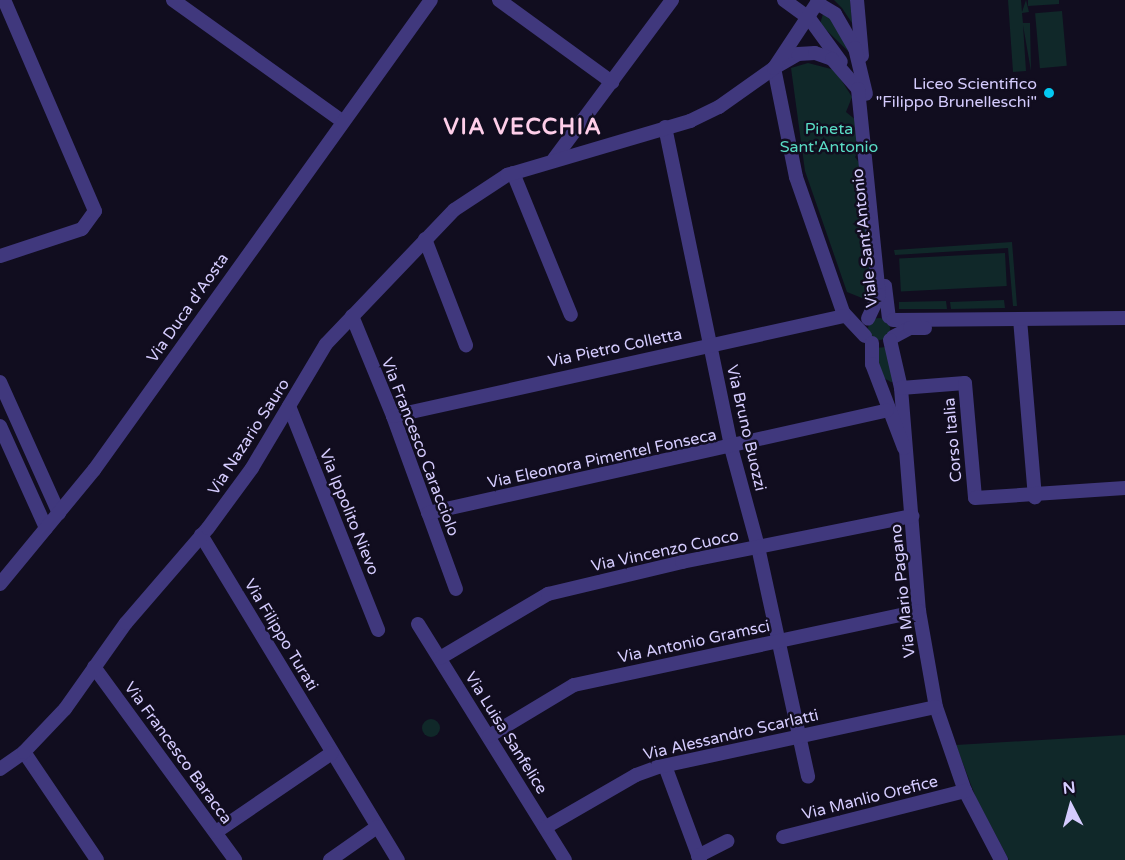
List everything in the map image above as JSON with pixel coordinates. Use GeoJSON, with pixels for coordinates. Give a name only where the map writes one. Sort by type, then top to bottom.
{"type":"FeatureCollection","features":[{"type":"Feature","properties":{"kind":"street"},"geometry":{"type":"LineString","coordinates":[[0,256],[82,229],[95,211],[4,0]]}},
{"type":"Feature","properties":{"kind":"street","name":"Via Duca d'Aosta"},"geometry":{"type":"LineString","coordinates":[[0,584],[94,470],[431,0]]}},
{"type":"Feature","properties":{"kind":"street"},"geometry":{"type":"LineString","coordinates":[[499,0],[612,82]]}},
{"type":"Feature","properties":{"kind":"street"},"geometry":{"type":"LineString","coordinates":[[554,159],[672,0]]}},
{"type":"Feature","properties":{"kind":"street","name":"Viale Sant'Antonio"},"geometry":{"type":"LineString","coordinates":[[784,0],[809,18],[860,83]]}},
{"type":"Feature","properties":{"kind":"street","name":"Viale Sant'Antonio"},"geometry":{"type":"LineString","coordinates":[[857,0],[860,83],[879,295],[868,319]]}},
{"type":"Feature","properties":{"kind":"street"},"geometry":{"type":"LineString","coordinates":[[175,1],[342,122]]}},
{"type":"Feature","properties":{"kind":"street"},"geometry":{"type":"LineString","coordinates":[[818,2],[774,69],[796,177],[844,314],[869,339],[891,338],[910,328],[939,327],[948,322]]}},
{"type":"Feature","properties":{"kind":"street","name":"Viale Sant'Antonio"},"geometry":{"type":"LineString","coordinates":[[818,2],[832,12],[842,25],[860,58],[860,83],[891,319]]}},
{"type":"Feature","properties":{"kind":"street"},"geometry":{"type":"LineString","coordinates":[[774,69],[798,54],[815,53],[832,58],[860,83]]}},
{"type":"Feature","properties":{"kind":"street","name":"Via Nazario Sauro"},"geometry":{"type":"LineString","coordinates":[[0,769],[24,752],[64,709],[126,623],[201,535],[252,468],[326,344],[454,210],[513,172],[665,127],[719,107],[774,69]]}},
{"type":"Feature","properties":{"kind":"street","name":"Via Bruno Buozzi"},"geometry":{"type":"LineString","coordinates":[[665,127],[732,448],[758,547],[808,777]]}},
{"type":"Feature","properties":{"kind":"street"},"geometry":{"type":"LineString","coordinates":[[513,172],[571,315]]}},
{"type":"Feature","properties":{"kind":"street"},"geometry":{"type":"LineString","coordinates":[[425,239],[466,345]]}},
{"type":"Feature","properties":{"kind":"street","name":"Via Pietro Colletta"},"geometry":{"type":"LineString","coordinates":[[393,416],[844,314]]}},
{"type":"Feature","properties":{"kind":"street"},"geometry":{"type":"LineString","coordinates":[[868,319],[876,314],[891,319],[948,322],[1125,318]]}},
{"type":"Feature","properties":{"kind":"street","name":"Via Francesco Caracciolo"},"geometry":{"type":"LineString","coordinates":[[352,316],[393,416],[456,589]]}},
{"type":"Feature","properties":{"kind":"street","name":"Via Mario Pagano"},"geometry":{"type":"LineString","coordinates":[[868,319],[872,364],[887,410],[904,448]]}},
{"type":"Feature","properties":{"kind":"street","name":"Via Mario Pagano"},"geometry":{"type":"LineString","coordinates":[[891,319],[891,338],[901,388],[904,448],[919,611],[936,707],[965,791],[1001,860]]}},
{"type":"Feature","properties":{"kind":"street"},"geometry":{"type":"LineString","coordinates":[[1020,320],[1035,497]]}},
{"type":"Feature","properties":{"kind":"street"},"geometry":{"type":"LineString","coordinates":[[0,382],[59,513]]}},
{"type":"Feature","properties":{"kind":"street","name":"Corso Italia"},"geometry":{"type":"LineString","coordinates":[[901,388],[964,383],[975,498],[1035,497],[1125,488]]}},
{"type":"Feature","properties":{"kind":"street","name":"Via Ippolito Nievo"},"geometry":{"type":"LineString","coordinates":[[289,406],[378,630]]}},
{"type":"Feature","properties":{"kind":"street","name":"Via Eleonora Pimentel Fonseca"},"geometry":{"type":"LineString","coordinates":[[428,513],[732,448],[766,436],[887,410]]}},
{"type":"Feature","properties":{"kind":"street"},"geometry":{"type":"LineString","coordinates":[[0,426],[46,528]]}},
{"type":"Feature","properties":{"kind":"street","name":"Via Vincenzo Cuoco"},"geometry":{"type":"LineString","coordinates":[[440,658],[548,594],[758,547],[912,516]]}},
{"type":"Feature","properties":{"kind":"street","name":"Via Filippo Turati"},"geometry":{"type":"LineString","coordinates":[[201,535],[398,860]]}},
{"type":"Feature","properties":{"kind":"street","name":"Via Antonio Gramsci"},"geometry":{"type":"LineString","coordinates":[[489,736],[574,684],[919,611]]}},
{"type":"Feature","properties":{"kind":"street","name":"Via Luisa Sanfelice"},"geometry":{"type":"LineString","coordinates":[[418,624],[565,860]]}},
{"type":"Feature","properties":{"kind":"street","name":"Via Francesco Baracca"},"geometry":{"type":"LineString","coordinates":[[94,667],[235,860]]}},
{"type":"Feature","properties":{"kind":"street","name":"Via Alessandro Scarlatti"},"geometry":{"type":"LineString","coordinates":[[546,827],[636,776],[665,766],[936,707]]}},
{"type":"Feature","properties":{"kind":"street"},"geometry":{"type":"LineString","coordinates":[[24,752],[97,860]]}},
{"type":"Feature","properties":{"kind":"street"},"geometry":{"type":"LineString","coordinates":[[216,832],[332,753]]}},
{"type":"Feature","properties":{"kind":"street"},"geometry":{"type":"LineString","coordinates":[[665,766],[699,858],[727,841]]}},
{"type":"Feature","properties":{"kind":"street","name":"Via Manlio Orefice"},"geometry":{"type":"LineString","coordinates":[[783,837],[965,791]]}},
{"type":"Feature","properties":{"kind":"street"},"geometry":{"type":"LineString","coordinates":[[330,860],[377,826]]}},
{"type":"Feature","properties":{"kind":"green space"},"geometry":{"type":"Polygon","coordinates":[[[834,0],[850,0],[852,23],[842,8],[834,0]]]}},
{"type":"Feature","properties":{"kind":"green space"},"geometry":{"type":"Polygon","coordinates":[[[1008,0],[1021,0],[1022,12],[1026,0],[1029,12],[1022,13],[1023,23],[1030,23],[1031,71],[1023,25],[1026,71],[1013,72],[1008,0]]]}},
{"type":"Feature","properties":{"kind":"green space"},"geometry":{"type":"Polygon","coordinates":[[[1028,0],[1059,0],[1059,4],[1028,6],[1028,0]]]}},
{"type":"Feature","properties":{"kind":"green space"},"geometry":{"type":"Polygon","coordinates":[[[1062,11],[1067,66],[1040,68],[1035,13],[1062,11]]]}},
{"type":"Feature","properties":{"kind":"green space"},"geometry":{"type":"Polygon","coordinates":[[[823,14],[829,14],[850,53],[820,24],[823,14]]]}},
{"type":"Feature","properties":{"kind":"green space","name":"Pineta Sant'Antonio"},"geometry":{"type":"Polygon","coordinates":[[[808,63],[835,70],[852,97],[846,112],[857,121],[860,148],[855,157],[863,168],[872,294],[867,300],[847,292],[805,171],[791,68],[808,63]]]}},
{"type":"Feature","properties":{"kind":"green space"},"geometry":{"type":"Polygon","coordinates":[[[1012,242],[1017,306],[1013,306],[1008,248],[895,255],[894,250],[1012,242]]]}},
{"type":"Feature","properties":{"kind":"green space"},"geometry":{"type":"Polygon","coordinates":[[[1005,253],[1007,286],[901,292],[899,259],[1005,253]]]}},
{"type":"Feature","properties":{"kind":"green space"},"geometry":{"type":"Polygon","coordinates":[[[1004,300],[1005,308],[951,309],[950,302],[1004,300]]]}},
{"type":"Feature","properties":{"kind":"green space"},"geometry":{"type":"Polygon","coordinates":[[[946,301],[947,309],[899,309],[899,302],[946,301]]]}},
{"type":"Feature","properties":{"kind":"green space"},"geometry":{"type":"Polygon","coordinates":[[[879,318],[889,325],[890,329],[883,339],[879,340],[869,333],[868,329],[875,319],[879,318]]]}},
{"type":"Feature","properties":{"kind":"green space"},"geometry":{"type":"Polygon","coordinates":[[[887,347],[894,382],[882,377],[875,348],[887,347]]]}},
{"type":"Feature","properties":{"kind":"green space"},"geometry":{"type":"Polygon","coordinates":[[[431,719],[437,722],[440,728],[437,734],[431,737],[425,734],[422,728],[425,722],[431,719]]]}},
{"type":"Feature","properties":{"kind":"green space"},"geometry":{"type":"Polygon","coordinates":[[[1125,735],[1125,860],[1009,860],[976,798],[956,745],[1125,735]]]}},
{"type":"Feature","properties":{"kind":"place","name":"Liceo Scientifico \"Filippo Brunelleschi\""},"geometry":{"type":"Point","coordinates":[1049,93]}},
{"type":"Feature","properties":{"kind":"district","name":"VIA VECCHIA"},"geometry":{"type":"Point","coordinates":[523,128]}}]}
